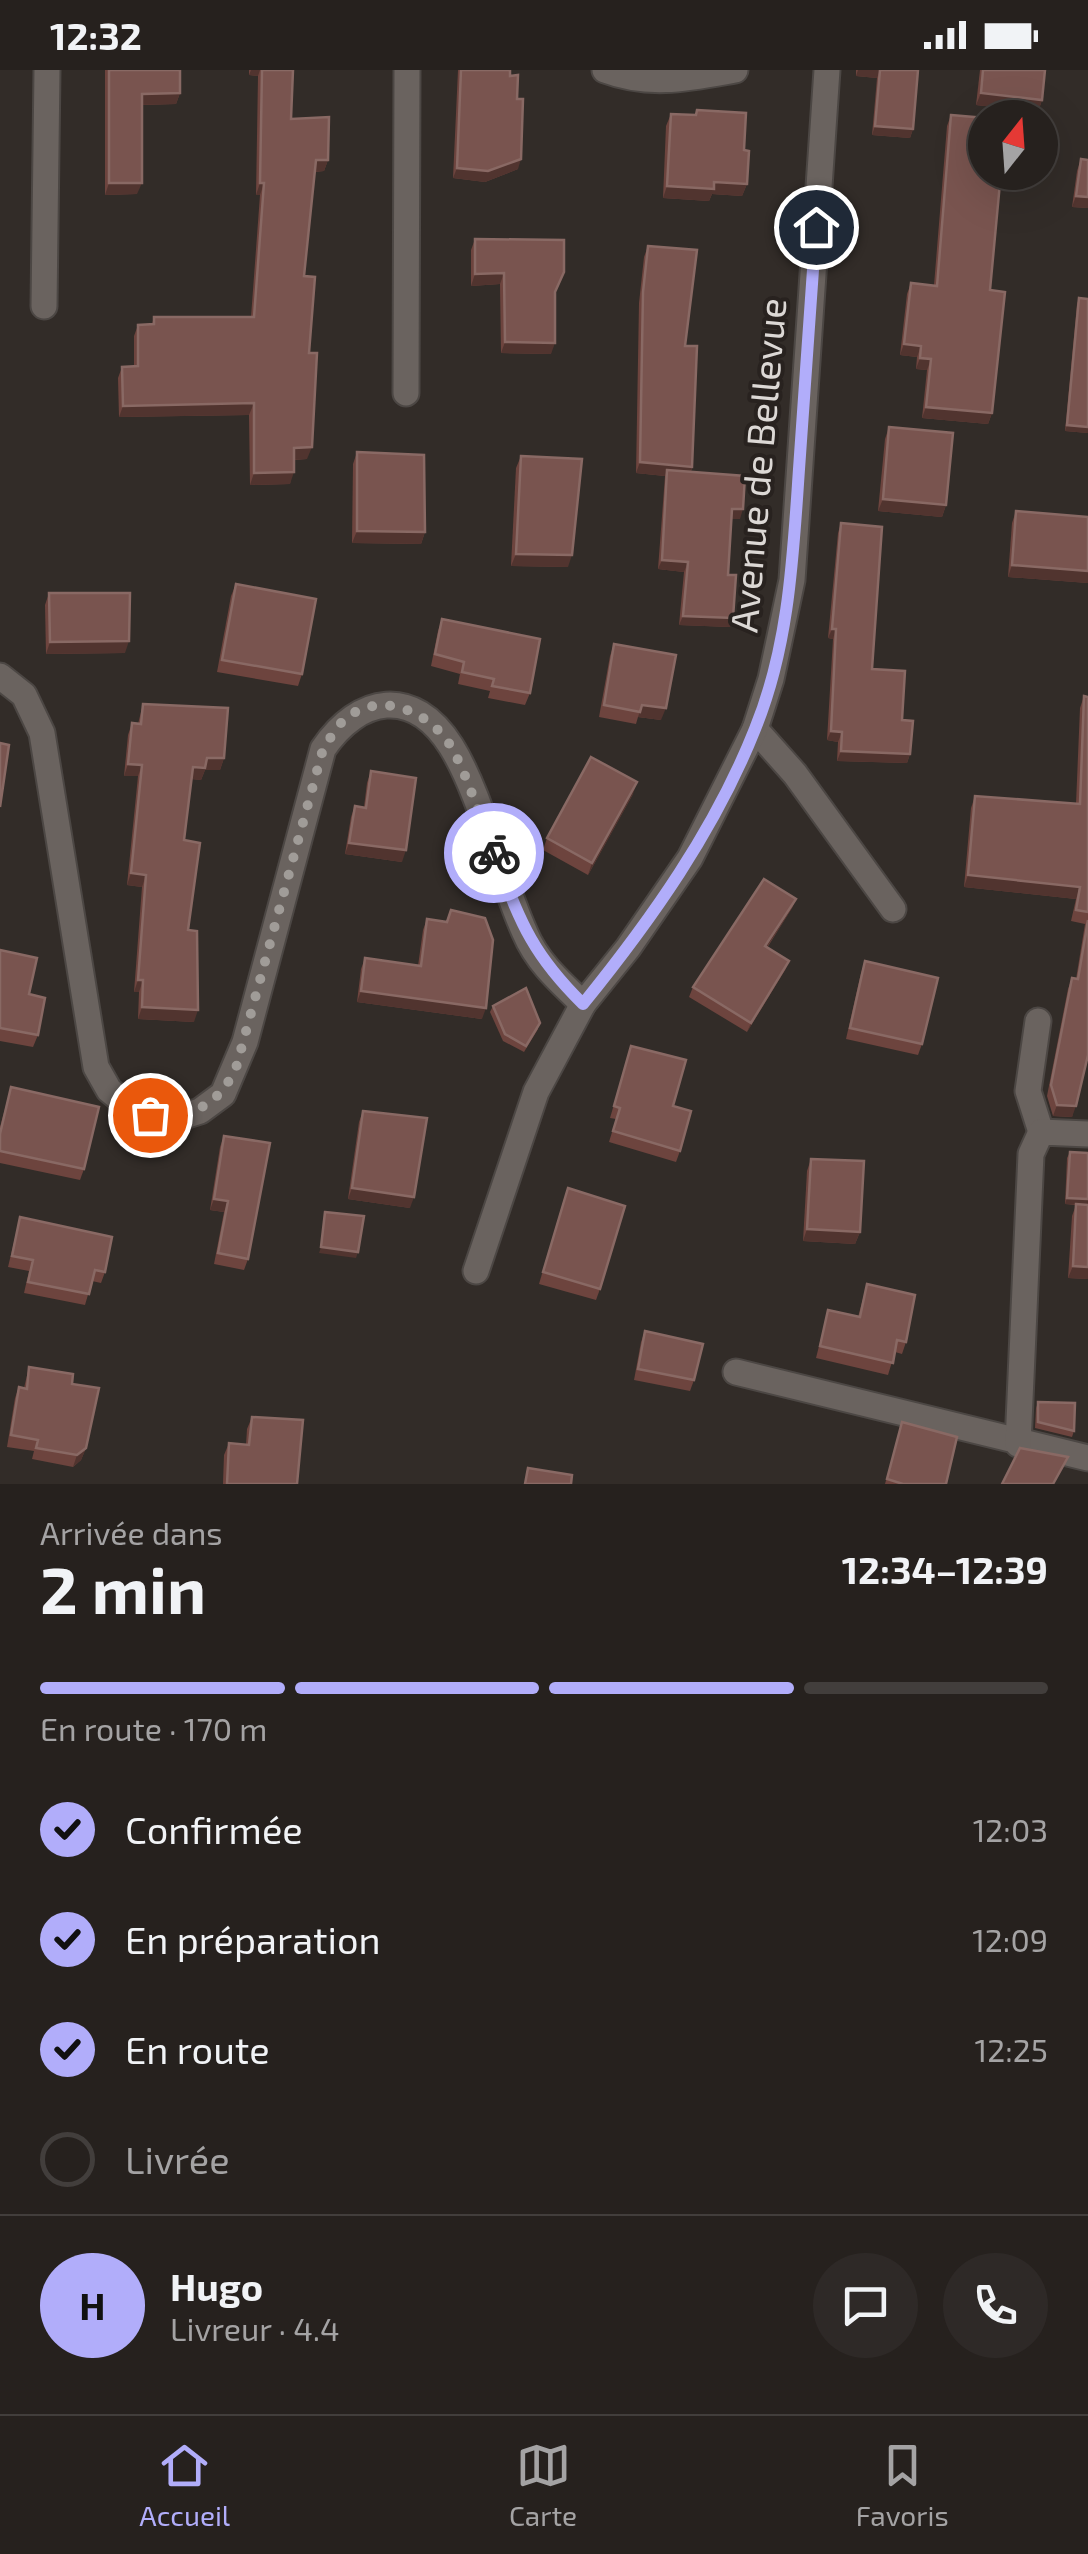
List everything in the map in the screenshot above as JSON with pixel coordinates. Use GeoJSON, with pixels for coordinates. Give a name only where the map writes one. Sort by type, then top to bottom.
{"type":"FeatureCollection","features":[{"type":"Feature","properties":{"kind":"street"},"geometry":{"type":"LineString","coordinates":[[44,306],[47,70]]}},
{"type":"Feature","properties":{"kind":"street"},"geometry":{"type":"LineString","coordinates":[[406,392],[407,70]]}},
{"type":"Feature","properties":{"kind":"street"},"geometry":{"type":"LineString","coordinates":[[606,70],[628,78],[670,82],[735,70]]}},
{"type":"Feature","properties":{"kind":"street","name":"Avenue de Bellevue"},"geometry":{"type":"LineString","coordinates":[[476,1271],[526,1114],[583,1004],[628,948],[690,858],[755,729],[775,664],[792,580],[827,70]]}},
{"type":"Feature","properties":{"kind":"street"},"geometry":{"type":"LineString","coordinates":[[0,676],[24,695],[42,734],[96,1067],[109,1090],[131,1108],[181,1117],[200,1111],[223,1094],[245,1042],[323,749],[341,722],[363,708],[383,704],[410,710],[446,738],[526,936],[545,967],[583,1004]]}},
{"type":"Feature","properties":{"kind":"street"},"geometry":{"type":"LineString","coordinates":[[755,729],[796,774],[893,909]]}},
{"type":"Feature","properties":{"kind":"street"},"geometry":{"type":"LineString","coordinates":[[1018,1444],[1031,1154],[1041,1132],[1028,1090],[1038,1021]]}},
{"type":"Feature","properties":{"kind":"street"},"geometry":{"type":"LineString","coordinates":[[1041,1132],[1088,1134]]}},
{"type":"Feature","properties":{"kind":"street"},"geometry":{"type":"LineString","coordinates":[[736,1372],[1018,1444],[1088,1458]]}},
{"type":"Feature","properties":{"kind":"building"},"geometry":{"type":"Polygon","coordinates":[[[109,70],[180,70],[180,93],[142,94],[142,183],[109,183],[109,70]]]}},
{"type":"Feature","properties":{"kind":"building"},"geometry":{"type":"Polygon","coordinates":[[[262,70],[293,70],[291,119],[329,117],[328,160],[316,160],[304,276],[315,277],[309,353],[317,353],[312,447],[294,448],[294,472],[254,473],[254,403],[123,406],[122,367],[138,366],[138,325],[154,324],[154,317],[254,317],[264,183],[260,183],[262,70]]]}},
{"type":"Feature","properties":{"kind":"building"},"geometry":{"type":"Polygon","coordinates":[[[461,70],[510,70],[510,76],[518,75],[517,99],[523,99],[521,159],[488,171],[457,168],[461,70]]]}},
{"type":"Feature","properties":{"kind":"building"},"geometry":{"type":"Polygon","coordinates":[[[880,70],[918,70],[913,129],[875,126],[880,70]]]}},
{"type":"Feature","properties":{"kind":"building"},"geometry":{"type":"Polygon","coordinates":[[[983,70],[1045,70],[1042,100],[981,93],[983,70]]]}},
{"type":"Feature","properties":{"kind":"building"},"geometry":{"type":"Polygon","coordinates":[[[697,110],[746,113],[747,184],[714,182],[714,189],[667,186],[671,114],[696,115],[697,110]]]}},
{"type":"Feature","properties":{"kind":"building"},"geometry":{"type":"Polygon","coordinates":[[[951,115],[968,116],[968,190],[999,190],[990,290],[1005,292],[992,413],[926,407],[931,359],[920,358],[921,346],[904,344],[911,283],[937,286],[951,115]]]}},
{"type":"Feature","properties":{"kind":"building"},"geometry":{"type":"Polygon","coordinates":[[[1081,159],[1088,160],[1088,197],[1076,196],[1081,159]]]}},
{"type":"Feature","properties":{"kind":"building"},"geometry":{"type":"Polygon","coordinates":[[[475,239],[564,240],[564,272],[555,292],[555,343],[505,342],[504,273],[475,274],[475,239]]]}},
{"type":"Feature","properties":{"kind":"building"},"geometry":{"type":"Polygon","coordinates":[[[648,246],[697,250],[685,346],[697,346],[692,467],[640,462],[643,292],[648,246]]]}},
{"type":"Feature","properties":{"kind":"building"},"geometry":{"type":"Polygon","coordinates":[[[1079,298],[1088,299],[1088,427],[1067,425],[1079,298]]]}},
{"type":"Feature","properties":{"kind":"building"},"geometry":{"type":"Polygon","coordinates":[[[889,427],[953,433],[946,505],[883,499],[889,427]]]}},
{"type":"Feature","properties":{"kind":"building"},"geometry":{"type":"Polygon","coordinates":[[[357,452],[424,455],[425,532],[357,531],[357,452]]]}},
{"type":"Feature","properties":{"kind":"building"},"geometry":{"type":"Polygon","coordinates":[[[521,456],[582,459],[572,555],[516,554],[521,456]]]}},
{"type":"Feature","properties":{"kind":"building"},"geometry":{"type":"Polygon","coordinates":[[[667,470],[745,476],[743,509],[732,509],[728,575],[736,575],[733,618],[683,616],[688,562],[662,560],[667,470]]]}},
{"type":"Feature","properties":{"kind":"building"},"geometry":{"type":"Polygon","coordinates":[[[1016,511],[1088,517],[1088,571],[1012,565],[1016,511]]]}},
{"type":"Feature","properties":{"kind":"building"},"geometry":{"type":"Polygon","coordinates":[[[841,523],[882,527],[872,669],[905,671],[902,720],[913,721],[910,754],[841,751],[842,732],[831,731],[836,629],[832,629],[841,523]]]}},
{"type":"Feature","properties":{"kind":"building"},"geometry":{"type":"Polygon","coordinates":[[[236,584],[316,599],[302,674],[222,660],[236,584]]]}},
{"type":"Feature","properties":{"kind":"building"},"geometry":{"type":"Polygon","coordinates":[[[49,593],[130,593],[129,641],[50,642],[49,593]]]}},
{"type":"Feature","properties":{"kind":"building"},"geometry":{"type":"Polygon","coordinates":[[[442,619],[540,639],[530,693],[492,686],[494,679],[462,672],[464,662],[435,654],[442,619]]]}},
{"type":"Feature","properties":{"kind":"building"},"geometry":{"type":"Polygon","coordinates":[[[614,644],[676,655],[666,708],[642,705],[640,712],[604,705],[614,644]]]}},
{"type":"Feature","properties":{"kind":"building"},"geometry":{"type":"Polygon","coordinates":[[[1084,696],[1088,697],[1088,912],[1076,910],[1080,887],[968,875],[975,796],[1080,804],[1084,696]]]}},
{"type":"Feature","properties":{"kind":"building"},"geometry":{"type":"Polygon","coordinates":[[[143,704],[228,708],[224,758],[207,758],[205,768],[193,767],[184,840],[200,843],[188,930],[197,931],[198,1010],[142,1007],[143,980],[138,980],[146,875],[131,873],[142,765],[128,764],[132,723],[141,724],[143,704]]]}},
{"type":"Feature","properties":{"kind":"building"},"geometry":{"type":"Polygon","coordinates":[[[0,743],[9,745],[0,807],[0,743]]]}},
{"type":"Feature","properties":{"kind":"building"},"geometry":{"type":"Polygon","coordinates":[[[591,757],[637,782],[592,863],[547,838],[591,757]]]}},
{"type":"Feature","properties":{"kind":"building"},"geometry":{"type":"Polygon","coordinates":[[[371,771],[416,778],[406,850],[349,843],[355,806],[366,808],[371,771]]]}},
{"type":"Feature","properties":{"kind":"building"},"geometry":{"type":"Polygon","coordinates":[[[764,879],[796,899],[765,946],[789,961],[751,1023],[693,987],[764,879]]]}},
{"type":"Feature","properties":{"kind":"building"},"geometry":{"type":"Polygon","coordinates":[[[451,910],[485,918],[493,940],[486,1008],[361,991],[365,958],[421,966],[427,919],[447,922],[451,910]]]}},
{"type":"Feature","properties":{"kind":"building"},"geometry":{"type":"Polygon","coordinates":[[[1088,920],[1088,1055],[1076,1106],[1057,1105],[1051,1085],[1072,978],[1078,979],[1088,920]]]}},
{"type":"Feature","properties":{"kind":"building"},"geometry":{"type":"Polygon","coordinates":[[[0,950],[37,958],[29,994],[45,998],[38,1035],[0,1028],[0,950]]]}},
{"type":"Feature","properties":{"kind":"building"},"geometry":{"type":"Polygon","coordinates":[[[865,961],[938,978],[922,1044],[850,1028],[865,961]]]}},
{"type":"Feature","properties":{"kind":"building"},"geometry":{"type":"Polygon","coordinates":[[[526,988],[540,1023],[526,1046],[505,1034],[493,1006],[526,988]]]}},
{"type":"Feature","properties":{"kind":"building"},"geometry":{"type":"Polygon","coordinates":[[[631,1046],[686,1060],[673,1106],[691,1111],[680,1151],[613,1131],[620,1108],[614,1106],[631,1046]]]}},
{"type":"Feature","properties":{"kind":"building"},"geometry":{"type":"Polygon","coordinates":[[[11,1087],[99,1107],[84,1169],[0,1151],[11,1087]]]}},
{"type":"Feature","properties":{"kind":"building"},"geometry":{"type":"Polygon","coordinates":[[[363,1111],[427,1118],[414,1197],[352,1188],[363,1111]]]}},
{"type":"Feature","properties":{"kind":"building"},"geometry":{"type":"Polygon","coordinates":[[[224,1136],[270,1143],[248,1259],[218,1253],[228,1201],[214,1199],[224,1136]]]}},
{"type":"Feature","properties":{"kind":"building"},"geometry":{"type":"Polygon","coordinates":[[[1070,1152],[1088,1153],[1088,1199],[1067,1198],[1070,1152]]]}},
{"type":"Feature","properties":{"kind":"building"},"geometry":{"type":"Polygon","coordinates":[[[811,1159],[864,1161],[860,1232],[807,1229],[811,1159]]]}},
{"type":"Feature","properties":{"kind":"building"},"geometry":{"type":"Polygon","coordinates":[[[568,1188],[625,1206],[600,1289],[543,1272],[568,1188]]]}},
{"type":"Feature","properties":{"kind":"building"},"geometry":{"type":"Polygon","coordinates":[[[1076,1204],[1088,1205],[1088,1267],[1073,1266],[1076,1204]]]}},
{"type":"Feature","properties":{"kind":"building"},"geometry":{"type":"Polygon","coordinates":[[[325,1212],[364,1216],[358,1252],[321,1247],[325,1212]]]}},
{"type":"Feature","properties":{"kind":"building"},"geometry":{"type":"Polygon","coordinates":[[[20,1217],[112,1237],[105,1272],[95,1270],[89,1294],[28,1282],[33,1260],[12,1256],[20,1217]]]}},
{"type":"Feature","properties":{"kind":"building"},"geometry":{"type":"Polygon","coordinates":[[[867,1284],[915,1295],[906,1342],[897,1340],[893,1363],[820,1346],[828,1310],[860,1317],[867,1284]]]}},
{"type":"Feature","properties":{"kind":"building"},"geometry":{"type":"Polygon","coordinates":[[[645,1331],[703,1344],[694,1380],[638,1369],[645,1331]]]}},
{"type":"Feature","properties":{"kind":"building"},"geometry":{"type":"Polygon","coordinates":[[[29,1367],[73,1374],[72,1384],[99,1388],[86,1448],[77,1455],[36,1448],[38,1440],[11,1435],[19,1387],[27,1389],[29,1367]]]}},
{"type":"Feature","properties":{"kind":"building"},"geometry":{"type":"Polygon","coordinates":[[[1038,1402],[1075,1403],[1074,1431],[1038,1422],[1038,1402]]]}},
{"type":"Feature","properties":{"kind":"building"},"geometry":{"type":"Polygon","coordinates":[[[252,1417],[303,1420],[297,1484],[227,1484],[229,1443],[249,1445],[252,1417]]]}},
{"type":"Feature","properties":{"kind":"building"},"geometry":{"type":"Polygon","coordinates":[[[902,1422],[957,1437],[946,1484],[903,1484],[887,1479],[902,1422]]]}},
{"type":"Feature","properties":{"kind":"building"},"geometry":{"type":"Polygon","coordinates":[[[1020,1448],[1068,1457],[1053,1484],[1002,1484],[1020,1448]]]}},
{"type":"Feature","properties":{"kind":"building"},"geometry":{"type":"Polygon","coordinates":[[[528,1468],[572,1475],[571,1484],[525,1484],[528,1468]]]}},
{"type":"Feature","properties":{"kind":"way so far"},"geometry":{"type":"LineString","coordinates":[[150,1115],[181,1117],[200,1111],[223,1094],[236,1068],[323,749],[341,722],[363,708],[383,704],[410,710],[428,720],[454,752],[494,853]]}},
{"type":"Feature","properties":{"kind":"route"},"geometry":{"type":"LineString","coordinates":[[494,853],[526,936],[545,967],[583,1004],[628,948],[690,858],[724,792],[755,729],[786,618],[792,580],[816,227]]}}]}
